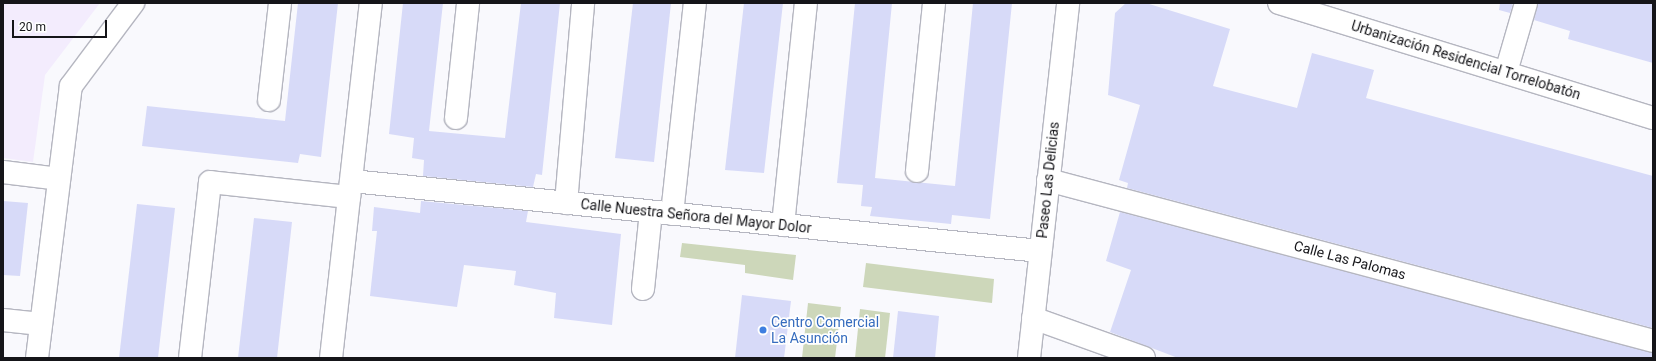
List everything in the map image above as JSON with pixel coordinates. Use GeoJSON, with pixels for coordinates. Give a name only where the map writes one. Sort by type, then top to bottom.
{"type":"FeatureCollection","features":[{"type":"Feature","properties":{"kind":"street"},"geometry":{"type":"LineString","coordinates":[[37,358],[71,86],[133,3]]}},
{"type":"Feature","properties":{"kind":"street"},"geometry":{"type":"LineString","coordinates":[[269,100],[280,3]]}},
{"type":"Feature","properties":{"kind":"street"},"geometry":{"type":"LineString","coordinates":[[331,358],[351,189],[370,3]]}},
{"type":"Feature","properties":{"kind":"street"},"geometry":{"type":"LineString","coordinates":[[456,118],[468,3]]}},
{"type":"Feature","properties":{"kind":"street"},"geometry":{"type":"LineString","coordinates":[[566,203],[584,3]]}},
{"type":"Feature","properties":{"kind":"street"},"geometry":{"type":"LineString","coordinates":[[643,289],[662,213],[694,3]]}},
{"type":"Feature","properties":{"kind":"street"},"geometry":{"type":"LineString","coordinates":[[783,225],[806,3]]}},
{"type":"Feature","properties":{"kind":"street"},"geometry":{"type":"LineString","coordinates":[[917,171],[934,3]]}},
{"type":"Feature","properties":{"kind":"street","name":"Paseo Las Delicias"},"geometry":{"type":"LineString","coordinates":[[1029,358],[1068,3]]}},
{"type":"Feature","properties":{"kind":"street","name":"Urbanización Residencial Torrelobatón"},"geometry":{"type":"LineString","coordinates":[[1279,3],[1653,118]]}},
{"type":"Feature","properties":{"kind":"street"},"geometry":{"type":"LineString","coordinates":[[1506,72],[1526,3]]}},
{"type":"Feature","properties":{"kind":"street"},"geometry":{"type":"LineString","coordinates":[[3,172],[59,179]]}},
{"type":"Feature","properties":{"kind":"street","name":"Calle Las Palomas"},"geometry":{"type":"LineString","coordinates":[[1048,180],[1653,341]]}},
{"type":"Feature","properties":{"kind":"street","name":"Calle Nuestra Señora del Mayor Dolor"},"geometry":{"type":"LineString","coordinates":[[190,358],[210,182],[351,189],[566,203],[1040,251]]}},
{"type":"Feature","properties":{"kind":"street"},"geometry":{"type":"LineString","coordinates":[[1033,318],[1144,358]]}},
{"type":"Feature","properties":{"kind":"street"},"geometry":{"type":"LineString","coordinates":[[3,320],[41,324]]}},
{"type":"Feature","properties":{"kind":"shaded area"},"geometry":{"type":"Polygon","coordinates":[[[3,3],[100,3],[45,75],[33,162],[3,158],[3,3]]]}},
{"type":"Feature","properties":{"kind":"green space"},"geometry":{"type":"Polygon","coordinates":[[[682,243],[796,255],[793,280],[745,273],[745,265],[680,257],[682,243]]]}},
{"type":"Feature","properties":{"kind":"green space"},"geometry":{"type":"Polygon","coordinates":[[[866,263],[994,279],[992,303],[863,287],[866,263]]]}},
{"type":"Feature","properties":{"kind":"green space"},"geometry":{"type":"Polygon","coordinates":[[[808,303],[841,307],[835,358],[802,358],[808,303]]]}},
{"type":"Feature","properties":{"kind":"green space"},"geometry":{"type":"Polygon","coordinates":[[[860,309],[890,313],[885,358],[855,358],[860,309]]]}},
{"type":"Feature","properties":{"kind":"building"},"geometry":{"type":"Polygon","coordinates":[[[298,3],[338,3],[321,157],[300,154],[298,163],[142,146],[147,106],[285,121],[298,3]]]}},
{"type":"Feature","properties":{"kind":"building"},"geometry":{"type":"Polygon","coordinates":[[[403,3],[443,3],[429,131],[505,138],[521,3],[560,3],[542,175],[536,174],[533,187],[423,176],[424,160],[412,158],[414,138],[389,134],[403,3]]]}},
{"type":"Feature","properties":{"kind":"building"},"geometry":{"type":"Polygon","coordinates":[[[633,3],[671,3],[654,162],[615,158],[633,3]]]}},
{"type":"Feature","properties":{"kind":"building"},"geometry":{"type":"Polygon","coordinates":[[[744,3],[783,3],[764,173],[725,170],[744,3]]]}},
{"type":"Feature","properties":{"kind":"building"},"geometry":{"type":"Polygon","coordinates":[[[855,3],[892,3],[875,178],[955,186],[973,3],[1012,3],[990,219],[952,215],[951,224],[870,216],[872,207],[861,206],[863,185],[837,183],[855,3]]]}},
{"type":"Feature","properties":{"kind":"building"},"geometry":{"type":"Polygon","coordinates":[[[1126,3],[1146,3],[1230,29],[1213,86],[1297,108],[1312,53],[1374,70],[1366,98],[1653,176],[1653,328],[1127,188],[1128,183],[1119,180],[1140,105],[1108,95],[1115,13],[1126,3]]]}},
{"type":"Feature","properties":{"kind":"building"},"geometry":{"type":"Polygon","coordinates":[[[1500,3],[1513,3],[1510,13],[1499,10],[1500,3]]]}},
{"type":"Feature","properties":{"kind":"building"},"geometry":{"type":"Polygon","coordinates":[[[1538,3],[1653,3],[1653,63],[1568,39],[1570,31],[1534,20],[1538,3]]]}},
{"type":"Feature","properties":{"kind":"building"},"geometry":{"type":"Polygon","coordinates":[[[3,201],[28,203],[20,276],[3,275],[3,201]]]}},
{"type":"Feature","properties":{"kind":"building"},"geometry":{"type":"Polygon","coordinates":[[[421,201],[528,211],[526,222],[621,234],[612,325],[554,318],[556,293],[514,285],[516,271],[464,265],[457,307],[370,296],[377,231],[372,231],[374,207],[420,213],[421,201]]]}},
{"type":"Feature","properties":{"kind":"building"},"geometry":{"type":"Polygon","coordinates":[[[137,204],[175,208],[158,358],[119,358],[137,204]]]}},
{"type":"Feature","properties":{"kind":"building"},"geometry":{"type":"Polygon","coordinates":[[[1120,212],[1653,353],[1653,358],[1178,358],[1110,332],[1131,270],[1106,261],[1120,212]]]}},
{"type":"Feature","properties":{"kind":"building"},"geometry":{"type":"Polygon","coordinates":[[[254,218],[292,222],[277,358],[238,358],[254,218]]]}},
{"type":"Feature","properties":{"kind":"building","name":"Centro Comercial La Asunción"},"geometry":{"type":"Polygon","coordinates":[[[742,295],[791,301],[784,358],[735,358],[742,295]]]}},
{"type":"Feature","properties":{"kind":"building"},"geometry":{"type":"Polygon","coordinates":[[[898,311],[939,316],[935,358],[893,358],[898,311]]]}},
{"type":"Feature","properties":{"kind":"place","name":"Centro Comercial La Asunción"},"geometry":{"type":"Point","coordinates":[763,330]}}]}
